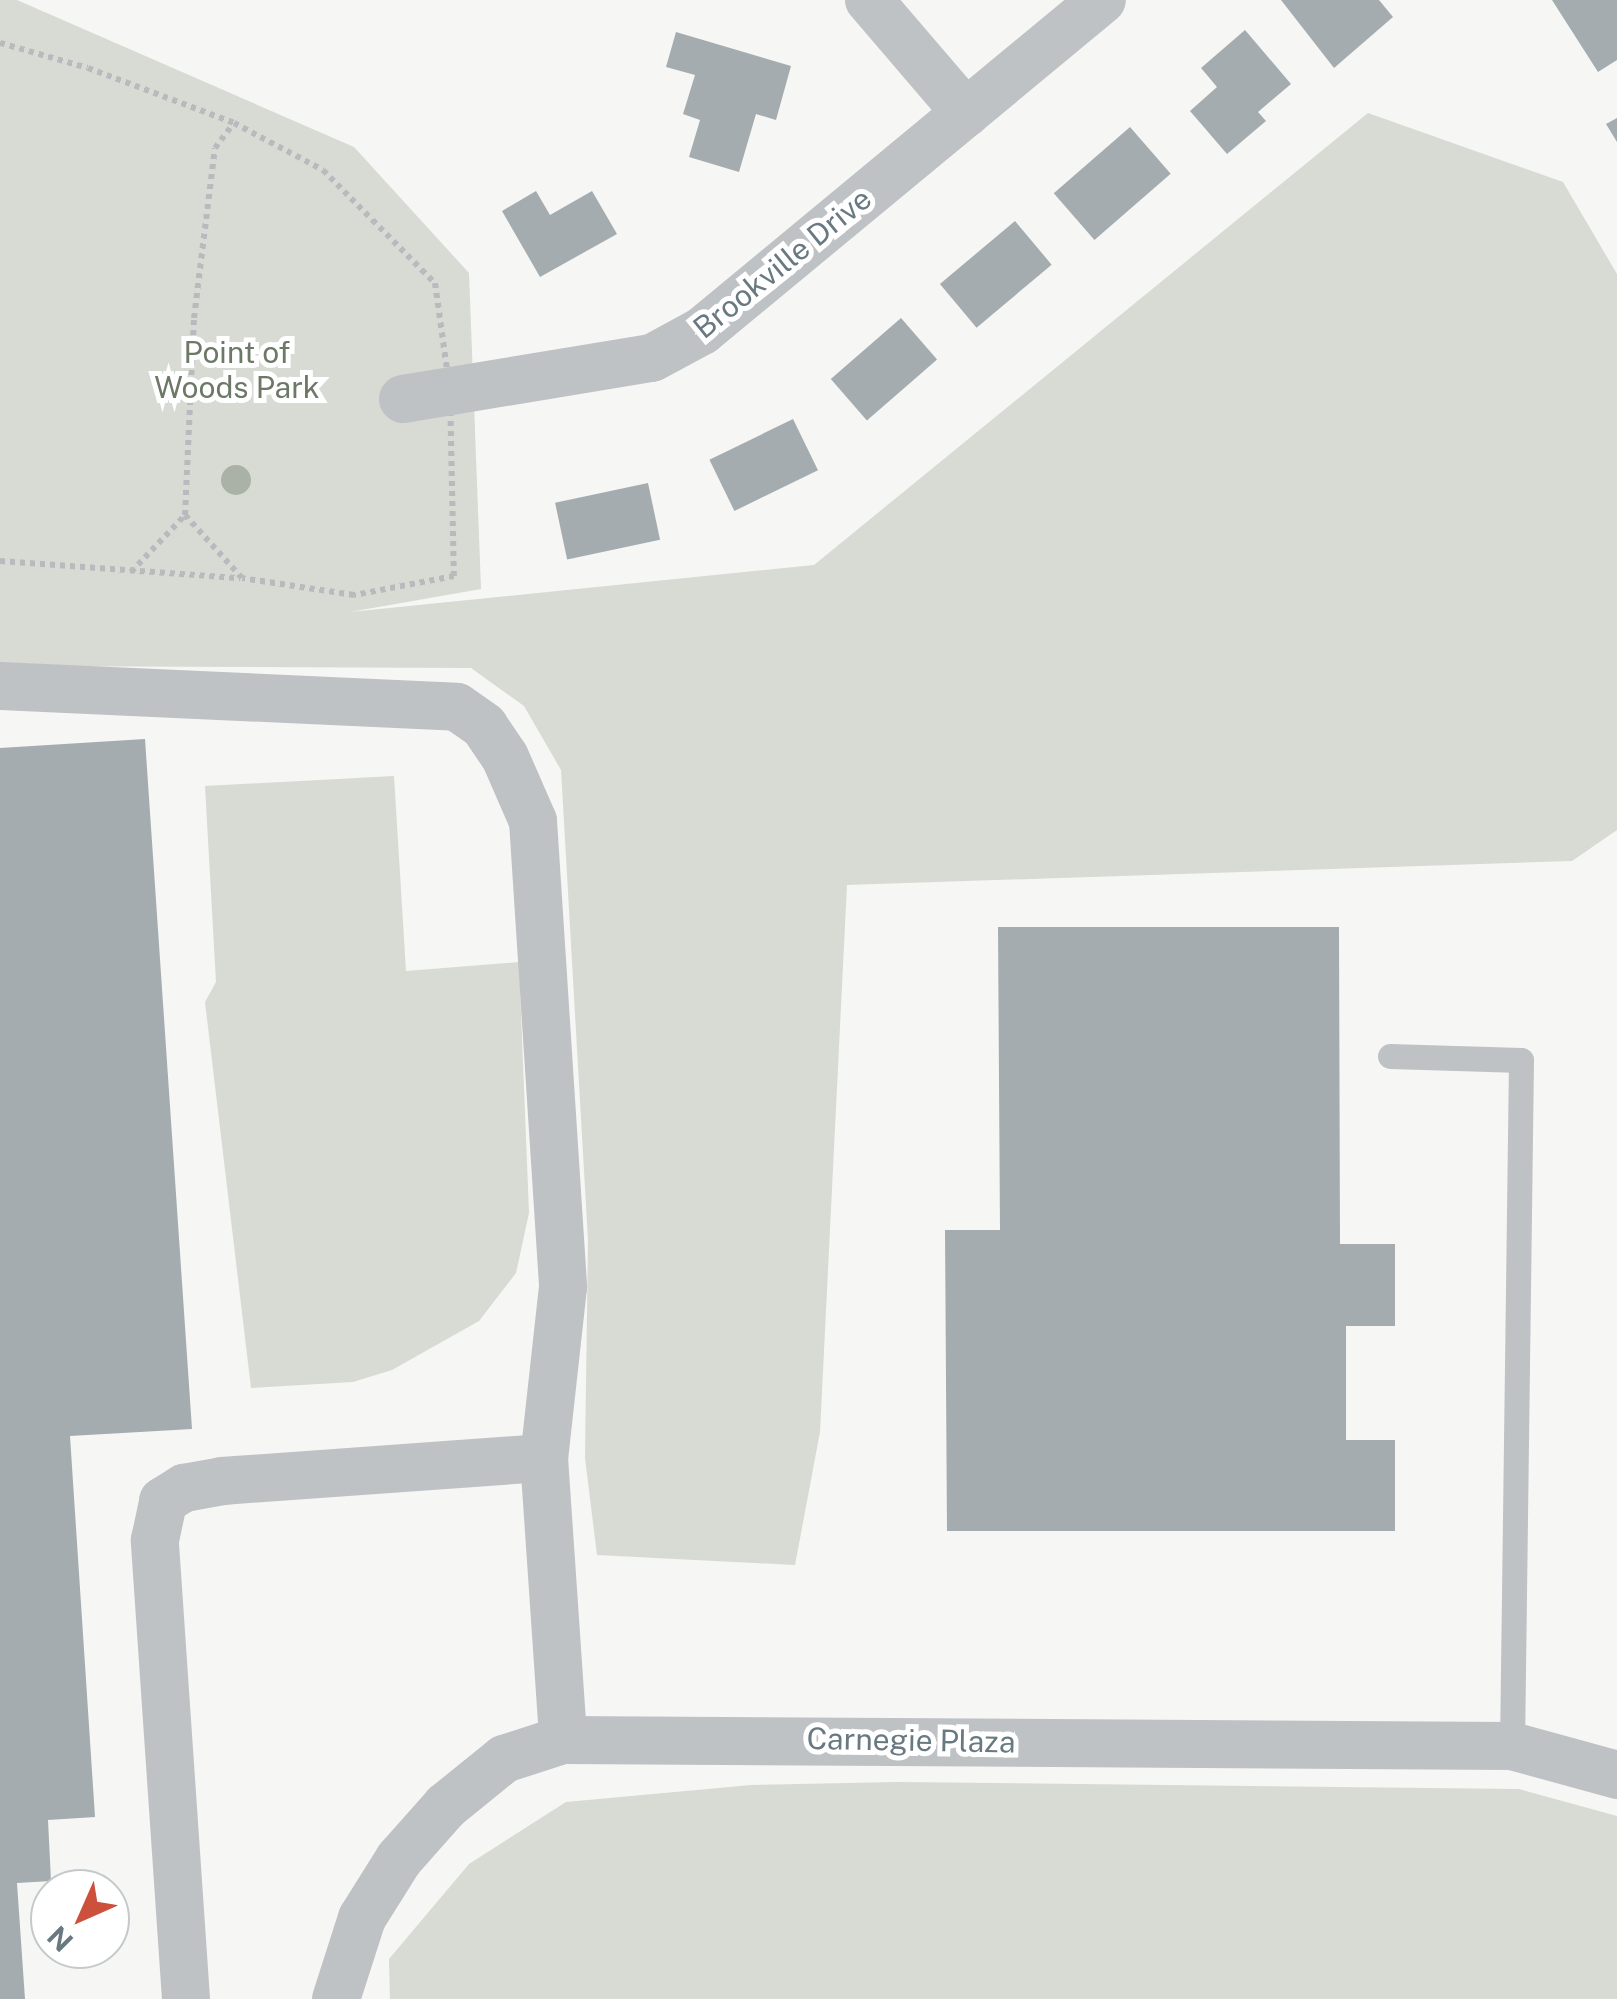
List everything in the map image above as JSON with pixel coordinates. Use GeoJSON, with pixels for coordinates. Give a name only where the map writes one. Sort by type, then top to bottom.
{"type":"FeatureCollection","features":[{"type":"Feature","properties":{"kind":"street"},"geometry":{"type":"LineString","coordinates":[[869,0],[966,112]]}},
{"type":"Feature","properties":{"kind":"street","name":"Brookville Drive"},"geometry":{"type":"LineString","coordinates":[[403,398],[652,358],[702,331],[1102,0]]}},
{"type":"Feature","properties":{"kind":"street"},"geometry":{"type":"LineString","coordinates":[[0,686],[457,707],[484,726],[533,821],[563,1286],[544,1458],[563,1740]]}},
{"type":"Feature","properties":{"kind":"street"},"geometry":{"type":"LineString","coordinates":[[186,1999],[154,1540],[162,1501],[184,1488],[222,1482],[544,1458]]}},
{"type":"Feature","properties":{"kind":"street","name":"Carnegie Plaza"},"geometry":{"type":"LineString","coordinates":[[336,1999],[362,1918],[399,1859],[446,1806],[504,1759],[563,1740],[1512,1746],[1617,1776]]}},
{"type":"Feature","properties":{"kind":"lane"},"geometry":{"type":"LineString","coordinates":[[1390,1056],[1520,1060],[1512,1746]]}},
{"type":"Feature","properties":{"kind":"path"},"geometry":{"type":"LineString","coordinates":[[0,43],[88,68],[234,123],[323,170],[435,284],[450,391],[454,576],[354,595],[242,578],[0,561]]}},
{"type":"Feature","properties":{"kind":"path"},"geometry":{"type":"LineString","coordinates":[[130,573],[186,515],[194,318],[215,148],[234,123]]}},
{"type":"Feature","properties":{"kind":"path"},"geometry":{"type":"LineString","coordinates":[[186,515],[242,578]]}},
{"type":"Feature","properties":{"kind":"green space","name":"Point of Woods Park"},"geometry":{"type":"Polygon","coordinates":[[[0,0],[17,0],[354,147],[469,273],[481,589],[350,612],[814,565],[1368,113],[1563,182],[1617,274],[1617,830],[1572,861],[847,885],[820,1432],[795,1565],[597,1555],[585,1458],[588,1240],[561,770],[524,706],[471,668],[0,666],[0,0]]]}},
{"type":"Feature","properties":{"kind":"green space"},"geometry":{"type":"Polygon","coordinates":[[[394,776],[406,971],[519,962],[529,1213],[516,1273],[479,1321],[392,1370],[353,1382],[251,1388],[205,1002],[216,982],[205,786],[394,776]]]}},
{"type":"Feature","properties":{"kind":"green space"},"geometry":{"type":"Polygon","coordinates":[[[896,1782],[1519,1789],[1617,1816],[1617,1999],[390,1999],[389,1959],[469,1864],[566,1802],[751,1785],[896,1782]]]}},
{"type":"Feature","properties":{"kind":"building"},"geometry":{"type":"Polygon","coordinates":[[[1281,0],[1379,0],[1393,17],[1334,68],[1281,0]]]}},
{"type":"Feature","properties":{"kind":"building"},"geometry":{"type":"Polygon","coordinates":[[[1552,0],[1617,0],[1617,60],[1598,72],[1552,0]]]}},
{"type":"Feature","properties":{"kind":"building"},"geometry":{"type":"Polygon","coordinates":[[[1245,30],[1291,84],[1258,112],[1266,121],[1227,154],[1190,111],[1217,87],[1201,68],[1245,30]]]}},
{"type":"Feature","properties":{"kind":"building"},"geometry":{"type":"Polygon","coordinates":[[[676,32],[791,66],[776,120],[756,114],[739,172],[689,157],[700,120],[683,114],[695,75],[666,67],[676,32]]]}},
{"type":"Feature","properties":{"kind":"building"},"geometry":{"type":"Polygon","coordinates":[[[1617,118],[1617,142],[1606,124],[1617,118]]]}},
{"type":"Feature","properties":{"kind":"building"},"geometry":{"type":"Polygon","coordinates":[[[1130,127],[1171,174],[1094,240],[1054,193],[1130,127]]]}},
{"type":"Feature","properties":{"kind":"building"},"geometry":{"type":"Polygon","coordinates":[[[536,191],[550,215],[592,191],[617,234],[540,277],[502,211],[536,191]]]}},
{"type":"Feature","properties":{"kind":"building"},"geometry":{"type":"Polygon","coordinates":[[[1015,221],[1052,265],[977,328],[940,284],[1015,221]]]}},
{"type":"Feature","properties":{"kind":"building"},"geometry":{"type":"Polygon","coordinates":[[[901,318],[937,360],[867,421],[831,379],[901,318]]]}},
{"type":"Feature","properties":{"kind":"building"},"geometry":{"type":"Polygon","coordinates":[[[793,419],[818,470],[734,511],[709,460],[793,419]]]}},
{"type":"Feature","properties":{"kind":"building"},"geometry":{"type":"Polygon","coordinates":[[[648,483],[660,540],[567,559],[555,503],[648,483]]]}},
{"type":"Feature","properties":{"kind":"building"},"geometry":{"type":"Polygon","coordinates":[[[145,739],[192,1429],[70,1436],[95,1817],[48,1820],[50,1869],[30,1869],[30,1882],[17,1883],[25,1999],[0,1999],[0,748],[145,739]]]}},
{"type":"Feature","properties":{"kind":"building"},"geometry":{"type":"Polygon","coordinates":[[[998,927],[1339,927],[1340,1244],[1395,1244],[1395,1326],[1346,1326],[1346,1440],[1395,1440],[1395,1531],[947,1531],[945,1230],[1000,1230],[998,927]]]}}]}
